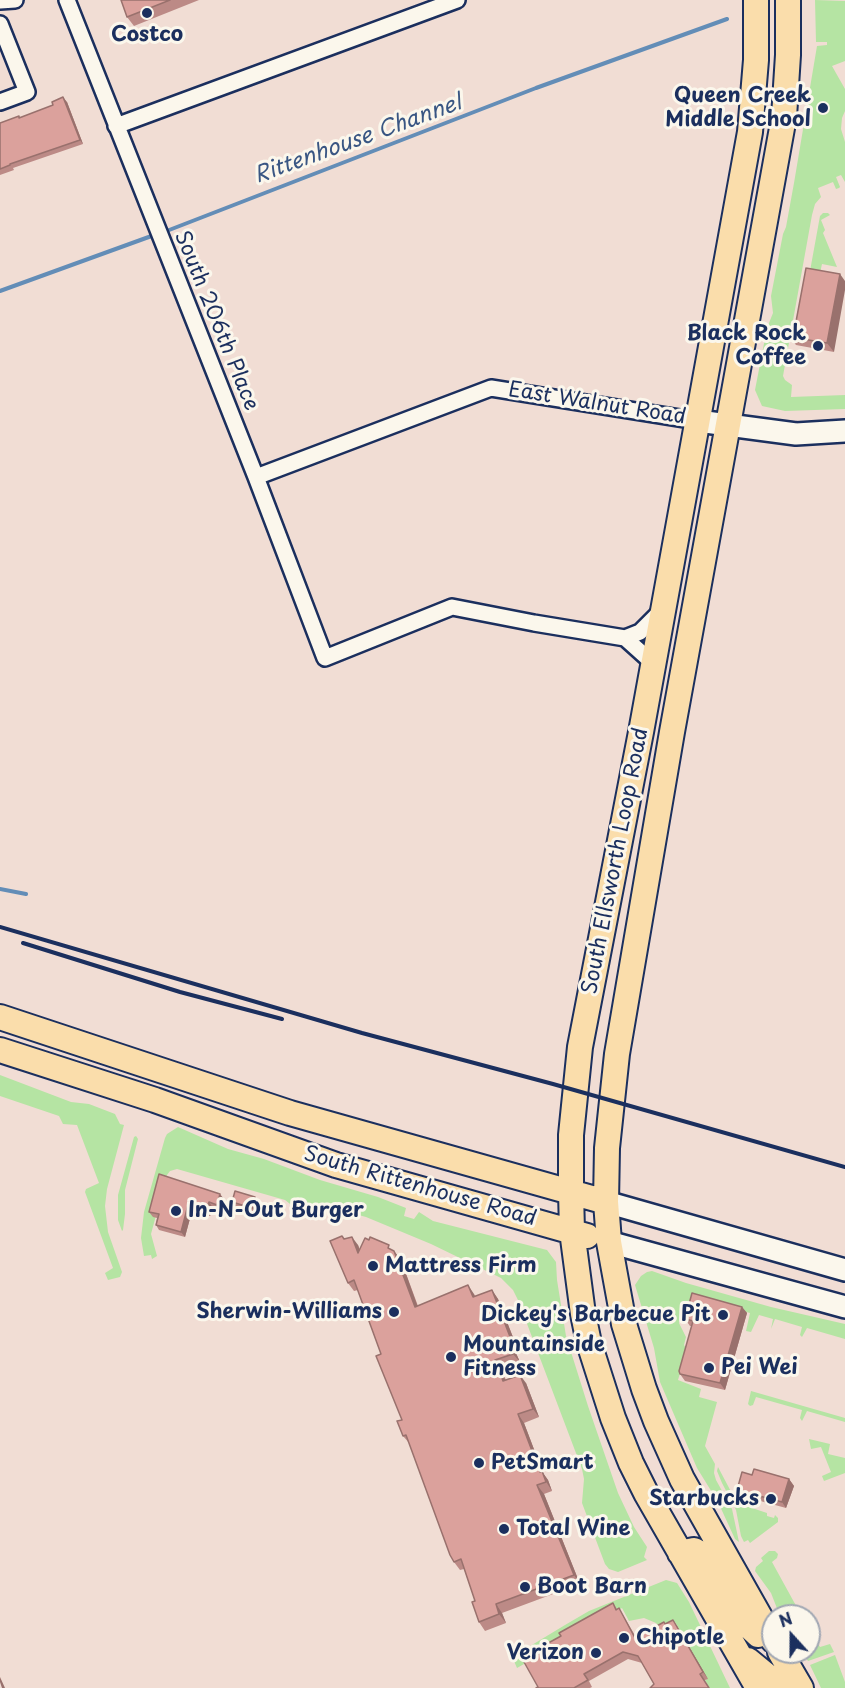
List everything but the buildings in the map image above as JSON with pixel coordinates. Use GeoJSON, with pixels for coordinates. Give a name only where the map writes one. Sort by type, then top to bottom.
{"type":"FeatureCollection","features":[{"type":"Feature","properties":{"kind":"main road","name":"South Ellsworth Loop Road"},"geometry":{"type":"LineString","coordinates":[[756,0],[756,60],[750,132],[654,664],[580,1047],[572,1135],[571,1192],[572,1231],[583,1314],[604,1393],[631,1463],[758,1688]]}},
{"type":"Feature","properties":{"kind":"main road","name":"South Ellsworth Loop Road"},"geometry":{"type":"LineString","coordinates":[[761,1621],[682,1479],[656,1421],[624,1324],[609,1242],[606,1202],[607,1148],[618,1054],[672,732],[784,117],[788,56],[788,0]]}},
{"type":"Feature","properties":{"kind":"main road","name":"East Walnut Road"},"geometry":{"type":"LineString","coordinates":[[698,421],[796,434],[845,431]]}},
{"type":"Feature","properties":{"kind":"main road","name":"South Rittenhouse Road"},"geometry":{"type":"LineString","coordinates":[[0,1017],[290,1113],[845,1270]]}},
{"type":"Feature","properties":{"kind":"main road","name":"South Rittenhouse Road"},"geometry":{"type":"LineString","coordinates":[[0,1050],[155,1100],[336,1165],[845,1306]]}},
{"type":"Feature","properties":{"kind":"main road"},"geometry":{"type":"LineString","coordinates":[[155,1100],[166,1071]]}},
{"type":"Feature","properties":{"kind":"main road"},"geometry":{"type":"LineString","coordinates":[[680,1553],[694,1550],[701,1554],[743,1621],[761,1636]]}},
{"type":"Feature","properties":{"kind":"main road"},"geometry":{"type":"LineString","coordinates":[[737,1652],[776,1683],[779,1688]]}},
{"type":"Feature","properties":{"kind":"main road","name":"South Ellsworth Loop Road"},"geometry":{"type":"LineString","coordinates":[[786,1664],[801,1688]]}},
{"type":"Feature","properties":{"kind":"street"},"geometry":{"type":"LineString","coordinates":[[0,2],[15,0]]}},
{"type":"Feature","properties":{"kind":"street","name":"South 206th Place"},"geometry":{"type":"LineString","coordinates":[[67,0],[325,657],[452,607],[534,624],[625,638]]}},
{"type":"Feature","properties":{"kind":"street"},"geometry":{"type":"LineString","coordinates":[[116,126],[457,0]]}},
{"type":"Feature","properties":{"kind":"street"},"geometry":{"type":"LineString","coordinates":[[0,24],[27,92],[0,102]]}},
{"type":"Feature","properties":{"kind":"street","name":"East Walnut Road"},"geometry":{"type":"LineString","coordinates":[[256,477],[491,388],[698,421]]}},
{"type":"Feature","properties":{"kind":"street"},"geometry":{"type":"LineString","coordinates":[[654,664],[625,638],[640,632],[663,609]]}},
{"type":"Feature","properties":{"kind":"green space"},"geometry":{"type":"Polygon","coordinates":[[[815,0],[845,1],[845,61],[832,66],[845,89],[845,111],[841,129],[845,142],[845,182],[841,175],[836,177],[839,188],[836,189],[833,182],[818,188],[821,197],[815,204],[812,215],[783,376],[792,385],[791,397],[845,395],[845,409],[785,411],[762,406],[755,390],[767,328],[773,313],[771,296],[786,227],[817,46],[827,45],[827,42],[816,42],[815,0]]]}},
{"type":"Feature","properties":{"kind":"green space"},"geometry":{"type":"Polygon","coordinates":[[[823,213],[830,215],[821,220],[825,230],[823,233],[837,267],[822,264],[820,273],[810,271],[820,216],[823,213]]]}},
{"type":"Feature","properties":{"kind":"green space"},"geometry":{"type":"Polygon","coordinates":[[[0,1075],[71,1102],[89,1104],[115,1114],[120,1124],[124,1125],[107,1189],[105,1206],[108,1232],[122,1272],[120,1277],[108,1280],[105,1273],[113,1268],[85,1192],[86,1189],[99,1183],[77,1125],[63,1124],[59,1116],[0,1096],[0,1075]]]}},
{"type":"Feature","properties":{"kind":"green space"},"geometry":{"type":"Polygon","coordinates":[[[178,1127],[228,1149],[264,1159],[406,1208],[404,1216],[414,1219],[419,1212],[433,1221],[547,1250],[556,1262],[566,1336],[588,1406],[618,1493],[634,1527],[647,1547],[644,1557],[647,1560],[618,1572],[609,1569],[605,1564],[582,1503],[584,1479],[582,1469],[518,1300],[513,1290],[501,1278],[431,1244],[366,1217],[325,1206],[294,1207],[285,1200],[177,1169],[170,1171],[167,1175],[151,1234],[157,1256],[152,1259],[151,1255],[144,1256],[141,1238],[144,1212],[165,1138],[178,1127]]]}},
{"type":"Feature","properties":{"kind":"green space"},"geometry":{"type":"Polygon","coordinates":[[[136,1136],[138,1139],[125,1190],[122,1231],[118,1220],[118,1195],[136,1136]]]}},
{"type":"Feature","properties":{"kind":"green space"},"geometry":{"type":"Polygon","coordinates":[[[652,1271],[771,1307],[845,1324],[845,1339],[807,1328],[802,1337],[800,1335],[802,1327],[775,1319],[771,1329],[773,1319],[759,1315],[751,1332],[746,1331],[750,1313],[699,1299],[683,1308],[679,1323],[686,1337],[684,1345],[687,1350],[678,1380],[701,1389],[699,1397],[717,1402],[705,1446],[715,1464],[716,1480],[732,1509],[739,1542],[735,1539],[718,1502],[697,1468],[660,1382],[654,1348],[635,1285],[641,1276],[652,1271]]]}},
{"type":"Feature","properties":{"kind":"green space"},"geometry":{"type":"Polygon","coordinates":[[[751,1391],[845,1418],[845,1422],[807,1411],[802,1421],[800,1418],[802,1410],[756,1397],[753,1405],[750,1406],[748,1404],[751,1391]]]}},
{"type":"Feature","properties":{"kind":"green space"},"geometry":{"type":"Polygon","coordinates":[[[809,1439],[830,1444],[828,1454],[845,1458],[845,1473],[824,1481],[822,1476],[831,1472],[821,1447],[811,1449],[809,1439]]]}},
{"type":"Feature","properties":{"kind":"green space"},"geometry":{"type":"Polygon","coordinates":[[[718,1467],[737,1503],[767,1513],[767,1516],[774,1518],[775,1515],[778,1518],[778,1522],[750,1543],[748,1540],[744,1542],[741,1536],[736,1510],[722,1483],[717,1471],[718,1467]]]}},
{"type":"Feature","properties":{"kind":"green space"},"geometry":{"type":"Polygon","coordinates":[[[769,1551],[775,1551],[778,1554],[772,1562],[795,1604],[775,1604],[771,1593],[755,1571],[763,1561],[761,1558],[769,1551]]]}},
{"type":"Feature","properties":{"kind":"green space"},"geometry":{"type":"Polygon","coordinates":[[[666,1580],[677,1583],[689,1602],[730,1688],[709,1688],[705,1680],[707,1679],[675,1622],[661,1629],[656,1623],[644,1618],[629,1621],[622,1608],[517,1668],[514,1661],[517,1654],[565,1625],[589,1611],[666,1580]]]}},
{"type":"Feature","properties":{"kind":"green space"},"geometry":{"type":"Polygon","coordinates":[[[830,1644],[834,1652],[821,1656],[821,1647],[830,1644]]]}},
{"type":"Feature","properties":{"kind":"green space"},"geometry":{"type":"Polygon","coordinates":[[[835,1655],[845,1688],[821,1688],[810,1665],[821,1664],[821,1661],[835,1655]]]}},
{"type":"Feature","properties":{"kind":"waterway","name":"Rittenhouse Channel"},"geometry":{"type":"LineString","coordinates":[[164,232],[536,88],[727,19]]}},
{"type":"Feature","properties":{"kind":"waterway","name":"Rittenhouse Channel"},"geometry":{"type":"LineString","coordinates":[[0,291],[157,234]]}},
{"type":"Feature","properties":{"kind":"waterway"},"geometry":{"type":"LineString","coordinates":[[0,889],[26,894]]}},
{"type":"Feature","properties":{"kind":"railway"},"geometry":{"type":"LineString","coordinates":[[0,927],[362,1033],[553,1084],[845,1167]]}},
{"type":"Feature","properties":{"kind":"railway"},"geometry":{"type":"LineString","coordinates":[[23,943],[180,992],[282,1019]]}},
{"type":"Feature","properties":{"kind":"place","name":"Costco"},"geometry":{"type":"Point","coordinates":[147,13]}},
{"type":"Feature","properties":{"kind":"place","name":"Queen Creek Middle School"},"geometry":{"type":"Point","coordinates":[823,108]}},
{"type":"Feature","properties":{"kind":"place","name":"Black Rock Coffee"},"geometry":{"type":"Point","coordinates":[818,346]}},
{"type":"Feature","properties":{"kind":"place","name":"In-N-Out Burger"},"geometry":{"type":"Point","coordinates":[176,1211]}},
{"type":"Feature","properties":{"kind":"place","name":"Mattress Firm"},"geometry":{"type":"Point","coordinates":[373,1266]}},
{"type":"Feature","properties":{"kind":"place","name":"Sherwin-Williams"},"geometry":{"type":"Point","coordinates":[394,1312]}},
{"type":"Feature","properties":{"kind":"place","name":"Dickey's Barbecue Pit"},"geometry":{"type":"Point","coordinates":[723,1315]}},
{"type":"Feature","properties":{"kind":"place","name":"Mountainside Fitness"},"geometry":{"type":"Point","coordinates":[451,1357]}},
{"type":"Feature","properties":{"kind":"place","name":"Pei Wei"},"geometry":{"type":"Point","coordinates":[709,1368]}},
{"type":"Feature","properties":{"kind":"place","name":"PetSmart"},"geometry":{"type":"Point","coordinates":[479,1463]}},
{"type":"Feature","properties":{"kind":"place","name":"Starbucks"},"geometry":{"type":"Point","coordinates":[771,1499]}},
{"type":"Feature","properties":{"kind":"place","name":"Total Wine"},"geometry":{"type":"Point","coordinates":[504,1529]}},
{"type":"Feature","properties":{"kind":"place","name":"Boot Barn"},"geometry":{"type":"Point","coordinates":[525,1587]}},
{"type":"Feature","properties":{"kind":"place","name":"Chipotle"},"geometry":{"type":"Point","coordinates":[624,1638]}},
{"type":"Feature","properties":{"kind":"place","name":"Verizon"},"geometry":{"type":"Point","coordinates":[596,1653]}}]}
